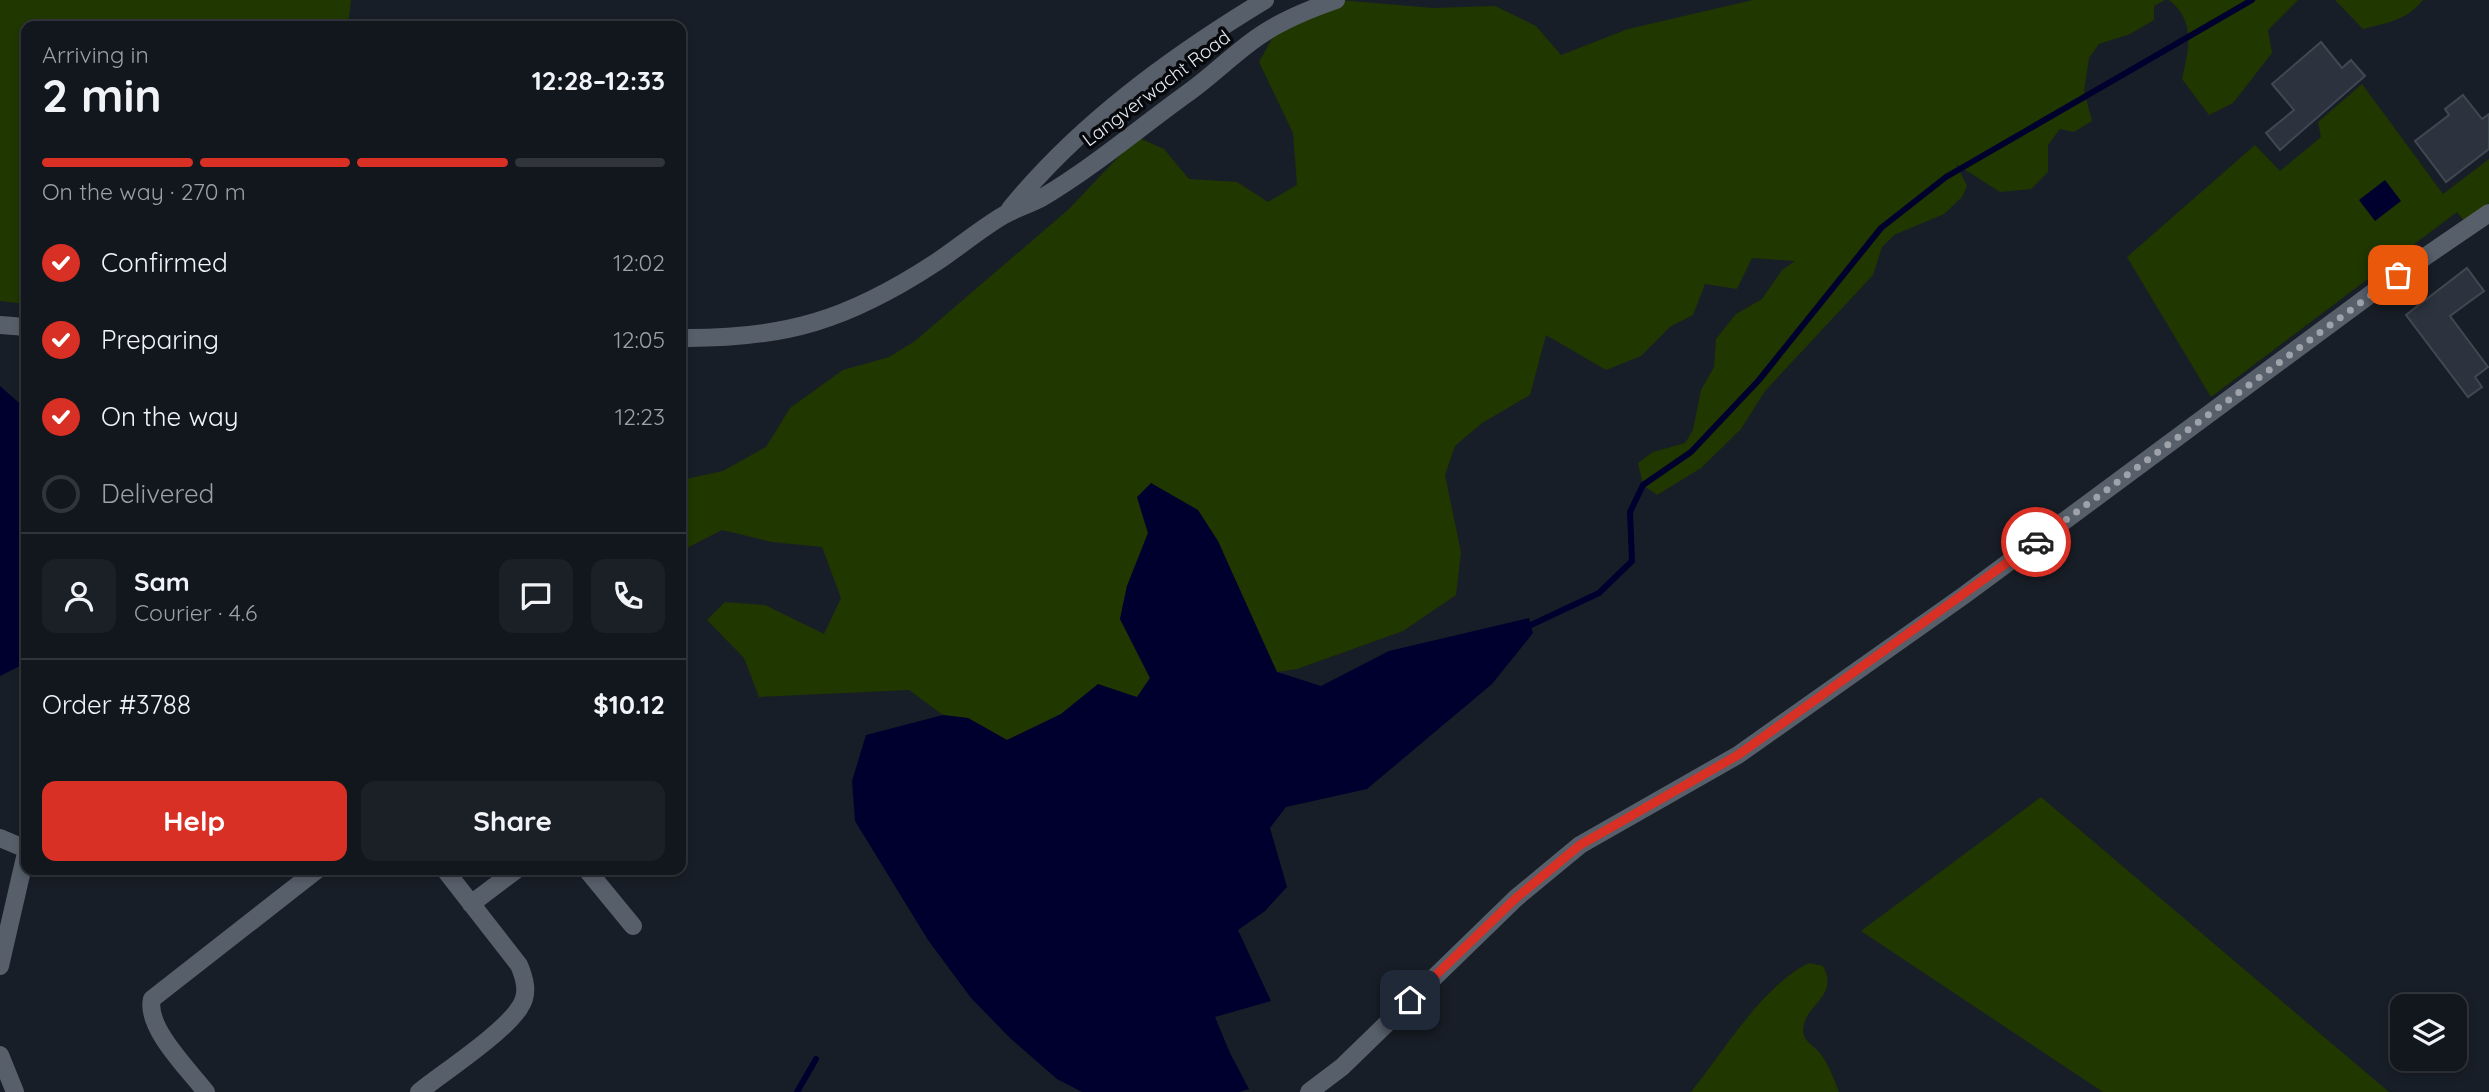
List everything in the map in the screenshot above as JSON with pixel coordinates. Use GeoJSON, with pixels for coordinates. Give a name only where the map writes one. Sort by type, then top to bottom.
{"type":"FeatureCollection","features":[{"type":"Feature","properties":{"kind":"street","name":"Langverwacht Road"},"geometry":{"type":"LineString","coordinates":[[1005,215],[1030,185],[1132,90],[1265,0]]}},
{"type":"Feature","properties":{"kind":"street","name":"Langverwacht Road"},"geometry":{"type":"LineString","coordinates":[[686,338],[760,335],[827,320],[932,265],[1005,215],[1042,197],[1192,90],[1253,40],[1279,24],[1336,0]]}},
{"type":"Feature","properties":{"kind":"street"},"geometry":{"type":"LineString","coordinates":[[1309,1092],[1342,1067],[1516,898],[1580,845],[1749,747],[1964,596],[2375,291],[2489,213]]}},
{"type":"Feature","properties":{"kind":"street"},"geometry":{"type":"LineString","coordinates":[[0,325],[21,327]]}},
{"type":"Feature","properties":{"kind":"street"},"geometry":{"type":"LineString","coordinates":[[0,838],[21,848]]}},
{"type":"Feature","properties":{"kind":"street"},"geometry":{"type":"LineString","coordinates":[[0,966],[21,873]]}},
{"type":"Feature","properties":{"kind":"street"},"geometry":{"type":"LineString","coordinates":[[206,1092],[156,1027],[150,1013],[152,999],[311,875]]}},
{"type":"Feature","properties":{"kind":"street"},"geometry":{"type":"LineString","coordinates":[[419,1092],[506,1024],[522,1006],[523,999],[525,980],[519,965],[448,875]]}},
{"type":"Feature","properties":{"kind":"street"},"geometry":{"type":"LineString","coordinates":[[471,904],[509,875]]}},
{"type":"Feature","properties":{"kind":"street"},"geometry":{"type":"LineString","coordinates":[[591,875],[633,926]]}},
{"type":"Feature","properties":{"kind":"street"},"geometry":{"type":"LineString","coordinates":[[0,1055],[15,1092]]}},
{"type":"Feature","properties":{"kind":"green space"},"geometry":{"type":"Polygon","coordinates":[[[0,0],[351,0],[349,21],[21,21],[21,303],[0,301],[0,0]]]}},
{"type":"Feature","properties":{"kind":"green space"},"geometry":{"type":"Polygon","coordinates":[[[1340,0],[1433,8],[1495,6],[1536,26],[1561,55],[1628,29],[1753,0],[2165,0],[2154,6],[2154,20],[2130,34],[2099,44],[2089,58],[2084,91],[2092,121],[2074,132],[2060,129],[2048,145],[2048,172],[2031,189],[2000,192],[1956,164],[1967,186],[1962,197],[1944,214],[1894,235],[1882,247],[1873,275],[1765,391],[1741,429],[1701,468],[1657,495],[1643,485],[1638,463],[1653,452],[1685,443],[1693,430],[1701,390],[1714,367],[1716,339],[1736,314],[1762,299],[1782,270],[1795,261],[1752,258],[1737,289],[1705,284],[1693,315],[1671,326],[1641,356],[1606,370],[1546,335],[1530,395],[1482,423],[1455,446],[1445,475],[1461,552],[1456,595],[1403,631],[1297,669],[1276,672],[1252,620],[1137,497],[1148,533],[1127,586],[1120,619],[1150,678],[1137,698],[1098,685],[1061,714],[1007,740],[968,718],[943,715],[909,690],[759,697],[744,658],[707,620],[725,602],[765,605],[824,634],[841,598],[822,547],[772,542],[722,530],[686,548],[686,479],[723,471],[766,447],[790,408],[843,370],[889,357],[915,341],[1069,209],[1137,137],[1164,149],[1189,179],[1237,182],[1268,202],[1297,185],[1293,133],[1259,62],[1280,24],[1340,0]]]}},
{"type":"Feature","properties":{"kind":"green space"},"geometry":{"type":"Polygon","coordinates":[[[2169,0],[2298,0],[2268,30],[2272,53],[2233,103],[2209,115],[2182,79],[2187,57],[2187,26],[2178,8],[2169,0]]]}},
{"type":"Feature","properties":{"kind":"green space"},"geometry":{"type":"Polygon","coordinates":[[[2335,0],[2423,0],[2403,16],[2363,29],[2335,0]]]}},
{"type":"Feature","properties":{"kind":"green space"},"geometry":{"type":"Polygon","coordinates":[[[2362,84],[2443,194],[2489,159],[2489,203],[2465,222],[2457,212],[2211,397],[2127,257],[2255,145],[2280,171],[2321,137],[2318,122],[2362,84]]]}},
{"type":"Feature","properties":{"kind":"green space"},"geometry":{"type":"Polygon","coordinates":[[[2041,797],[2389,1092],[2103,1092],[1861,931],[2041,797]]]}},
{"type":"Feature","properties":{"kind":"green space"},"geometry":{"type":"Polygon","coordinates":[[[1809,963],[1823,966],[1827,985],[1805,1021],[1803,1034],[1825,1061],[1839,1092],[1691,1092],[1760,1003],[1792,973],[1809,963]]]}},
{"type":"Feature","properties":{"kind":"water"},"geometry":{"type":"Polygon","coordinates":[[[2385,180],[2401,201],[2375,221],[2359,200],[2385,180]]]}},
{"type":"Feature","properties":{"kind":"water"},"geometry":{"type":"Polygon","coordinates":[[[0,386],[21,405],[21,666],[0,676],[0,386]]]}},
{"type":"Feature","properties":{"kind":"water"},"geometry":{"type":"Polygon","coordinates":[[[1151,483],[1198,510],[1218,541],[1277,672],[1321,686],[1389,651],[1529,618],[1533,633],[1492,684],[1367,789],[1286,807],[1270,828],[1287,887],[1265,911],[1238,930],[1271,1001],[1215,1017],[1249,1089],[1239,1092],[1082,1092],[1057,1079],[1011,1039],[971,998],[928,940],[855,821],[852,781],[866,735],[943,715],[968,718],[1007,740],[1061,714],[1098,684],[1137,697],[1150,678],[1120,619],[1127,586],[1148,533],[1137,497],[1151,483]]]}},
{"type":"Feature","properties":{"kind":"building"},"geometry":{"type":"Polygon","coordinates":[[[2321,42],[2342,68],[2351,60],[2365,76],[2280,150],[2266,133],[2294,110],[2272,84],[2321,42]]]}},
{"type":"Feature","properties":{"kind":"building"},"geometry":{"type":"Polygon","coordinates":[[[2463,95],[2482,119],[2489,114],[2489,149],[2446,182],[2415,141],[2449,115],[2445,109],[2463,95]]]}},
{"type":"Feature","properties":{"kind":"building"},"geometry":{"type":"Polygon","coordinates":[[[2467,268],[2484,291],[2450,316],[2488,367],[2475,377],[2482,387],[2468,397],[2406,315],[2467,268]]]}},
{"type":"Feature","properties":{"kind":"waterway"},"geometry":{"type":"LineString","coordinates":[[1531,625],[1599,593],[1632,561],[1630,512],[1643,485],[1691,452],[1759,380],[1881,228],[1946,177],[2252,0]]}},
{"type":"Feature","properties":{"kind":"waterway"},"geometry":{"type":"LineString","coordinates":[[797,1092],[816,1059]]}},
{"type":"Feature","properties":{"kind":"way so far"},"geometry":{"type":"LineString","coordinates":[[2036,542],[2398,275]]}},
{"type":"Feature","properties":{"kind":"route"},"geometry":{"type":"LineString","coordinates":[[1410,1000],[1516,898],[1580,845],[1622,818],[1738,755],[2036,542]]}}]}
